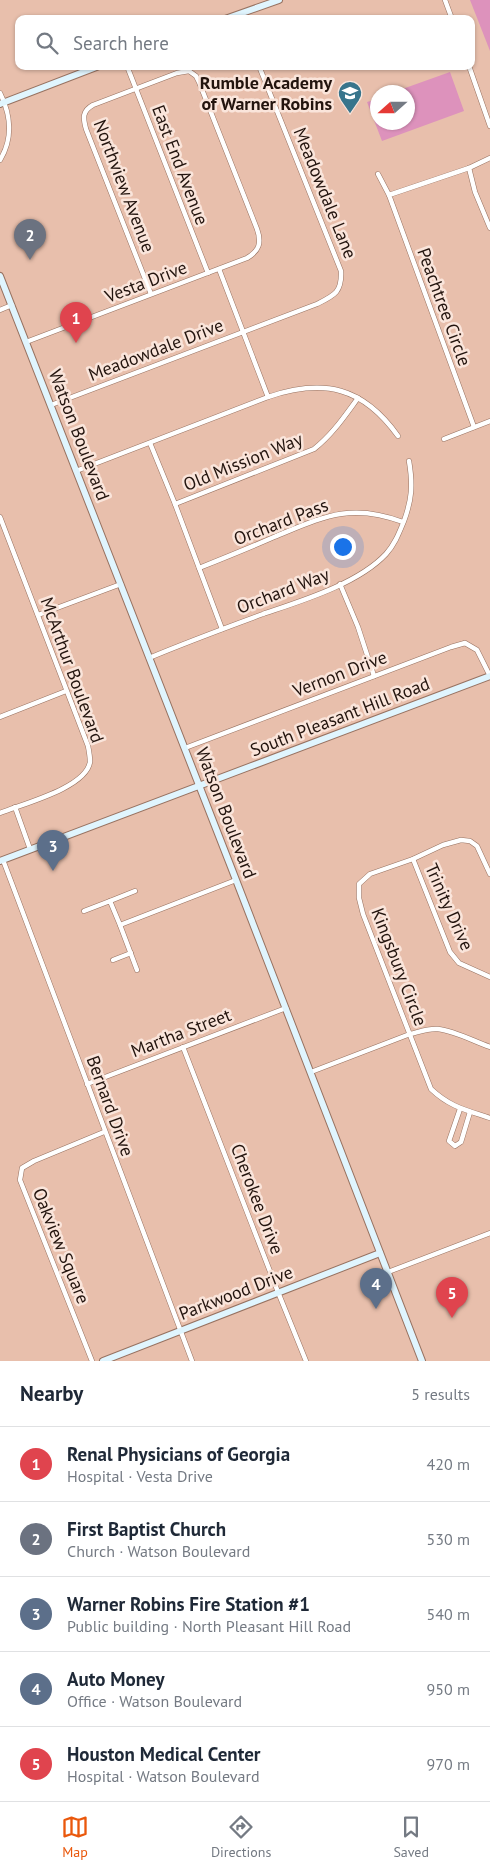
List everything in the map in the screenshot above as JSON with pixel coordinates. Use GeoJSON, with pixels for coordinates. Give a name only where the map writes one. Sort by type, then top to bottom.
{"type":"FeatureCollection","features":[{"type":"Feature","properties":{"kind":"main road"},"geometry":{"type":"LineString","coordinates":[[242,15],[279,0]]}},
{"type":"Feature","properties":{"kind":"main road"},"geometry":{"type":"LineString","coordinates":[[2,103],[89,70]]}},
{"type":"Feature","properties":{"kind":"main road","name":"Watson Boulevard"},"geometry":{"type":"LineString","coordinates":[[0,276],[200,786],[422,1361]]}},
{"type":"Feature","properties":{"kind":"main road","name":"South Pleasant Hill Road"},"geometry":{"type":"LineString","coordinates":[[1,860],[490,676]]}},
{"type":"Feature","properties":{"kind":"main road","name":"Parkwood Drive"},"geometry":{"type":"LineString","coordinates":[[103,1361],[380,1252]]}},
{"type":"Feature","properties":{"kind":"street"},"geometry":{"type":"LineString","coordinates":[[445,0],[451,15]]}},
{"type":"Feature","properties":{"kind":"street","name":"East End Avenue"},"geometry":{"type":"LineString","coordinates":[[129,70],[208,273]]}},
{"type":"Feature","properties":{"kind":"street","name":"Meadowdale Lane"},"geometry":{"type":"LineString","coordinates":[[243,331],[318,304],[333,296],[342,283],[341,271],[261,70]]}},
{"type":"Feature","properties":{"kind":"street"},"geometry":{"type":"LineString","coordinates":[[470,70],[490,126]]}},
{"type":"Feature","properties":{"kind":"street","name":"Vesta Drive"},"geometry":{"type":"LineString","coordinates":[[26,342],[219,269],[257,251],[260,238],[199,82],[193,72],[185,71],[136,89]]}},
{"type":"Feature","properties":{"kind":"street","name":"Northview Avenue"},"geometry":{"type":"LineString","coordinates":[[136,89],[92,105],[84,112],[83,116],[86,129],[151,294]]}},
{"type":"Feature","properties":{"kind":"street"},"geometry":{"type":"LineString","coordinates":[[0,93],[10,127],[7,145],[0,160]]}},
{"type":"Feature","properties":{"kind":"street"},"geometry":{"type":"LineString","coordinates":[[389,195],[469,168],[490,158]]}},
{"type":"Feature","properties":{"kind":"street"},"geometry":{"type":"LineString","coordinates":[[469,168],[475,192],[490,228]]}},
{"type":"Feature","properties":{"kind":"street","name":"Peachtree Circle"},"geometry":{"type":"LineString","coordinates":[[378,174],[389,195],[474,427]]}},
{"type":"Feature","properties":{"kind":"street"},"geometry":{"type":"LineString","coordinates":[[219,269],[268,397]]}},
{"type":"Feature","properties":{"kind":"street"},"geometry":{"type":"LineString","coordinates":[[0,310],[12,305]]}},
{"type":"Feature","properties":{"kind":"street","name":"Meadowdale Drive"},"geometry":{"type":"LineString","coordinates":[[50,405],[243,331]]}},
{"type":"Feature","properties":{"kind":"street"},"geometry":{"type":"LineString","coordinates":[[76,471],[268,397],[299,388],[311,387],[337,390],[358,398],[380,413],[398,436]]}},
{"type":"Feature","properties":{"kind":"street","name":"Old Mission Way"},"geometry":{"type":"LineString","coordinates":[[175,504],[314,449],[338,426],[358,398]]}},
{"type":"Feature","properties":{"kind":"street"},"geometry":{"type":"LineString","coordinates":[[444,439],[490,421]]}},
{"type":"Feature","properties":{"kind":"street"},"geometry":{"type":"LineString","coordinates":[[150,443],[222,629]]}},
{"type":"Feature","properties":{"kind":"street","name":"Orchard Way"},"geometry":{"type":"LineString","coordinates":[[149,658],[313,596],[364,571],[386,554],[394,543],[403,522],[411,499],[409,462]]}},
{"type":"Feature","properties":{"kind":"street","name":"Orchard Pass"},"geometry":{"type":"LineString","coordinates":[[199,568],[327,516],[364,513],[384,515],[403,522]]}},
{"type":"Feature","properties":{"kind":"street","name":"McArthur Boulevard"},"geometry":{"type":"LineString","coordinates":[[0,517],[88,746],[90,762],[82,777],[68,787],[0,813]]}},
{"type":"Feature","properties":{"kind":"street"},"geometry":{"type":"LineString","coordinates":[[38,615],[121,584]]}},
{"type":"Feature","properties":{"kind":"street"},"geometry":{"type":"LineString","coordinates":[[340,584],[358,627],[374,676]]}},
{"type":"Feature","properties":{"kind":"street","name":"Vernon Drive"},"geometry":{"type":"LineString","coordinates":[[185,748],[465,643],[477,650],[490,676]]}},
{"type":"Feature","properties":{"kind":"street"},"geometry":{"type":"LineString","coordinates":[[0,717],[66,692]]}},
{"type":"Feature","properties":{"kind":"street"},"geometry":{"type":"LineString","coordinates":[[16,807],[30,849]]}},
{"type":"Feature","properties":{"kind":"street","name":"Kingsbury Circle"},"geometry":{"type":"LineString","coordinates":[[490,874],[477,846],[470,841],[461,840],[370,874],[359,884],[359,898],[363,914],[431,1089],[442,1100],[460,1109],[490,1118]]}},
{"type":"Feature","properties":{"kind":"street","name":"Trinity Drive"},"geometry":{"type":"LineString","coordinates":[[413,859],[450,952],[459,963],[490,976]]}},
{"type":"Feature","properties":{"kind":"street","name":"Bernard Drive"},"geometry":{"type":"LineString","coordinates":[[1,860],[192,1361]]}},
{"type":"Feature","properties":{"kind":"street"},"geometry":{"type":"LineString","coordinates":[[120,925],[236,880]]}},
{"type":"Feature","properties":{"kind":"street"},"geometry":{"type":"LineString","coordinates":[[84,911],[135,891]]}},
{"type":"Feature","properties":{"kind":"street"},"geometry":{"type":"LineString","coordinates":[[110,901],[137,970]]}},
{"type":"Feature","properties":{"kind":"street"},"geometry":{"type":"LineString","coordinates":[[113,960],[131,953]]}},
{"type":"Feature","properties":{"kind":"street","name":"Martha Street"},"geometry":{"type":"LineString","coordinates":[[87,1084],[286,1008]]}},
{"type":"Feature","properties":{"kind":"street"},"geometry":{"type":"LineString","coordinates":[[310,1072],[410,1034],[437,1029],[490,1047]]}},
{"type":"Feature","properties":{"kind":"street","name":"Cherokee Drive"},"geometry":{"type":"LineString","coordinates":[[183,1047],[306,1361]]}},
{"type":"Feature","properties":{"kind":"street"},"geometry":{"type":"LineString","coordinates":[[460,1109],[448,1141],[455,1146],[461,1142],[470,1112]]}},
{"type":"Feature","properties":{"kind":"street","name":"Oakview Square"},"geometry":{"type":"LineString","coordinates":[[92,1361],[20,1180],[22,1168],[34,1161],[104,1132]]}},
{"type":"Feature","properties":{"kind":"street"},"geometry":{"type":"LineString","coordinates":[[388,1272],[490,1233]]}},
{"type":"Feature","properties":{"kind":"shaded area"},"geometry":{"type":"Polygon","coordinates":[[[470,0],[490,0],[490,51],[470,0]]]}},
{"type":"Feature","properties":{"kind":"shaded area"},"geometry":{"type":"Polygon","coordinates":[[[450,72],[464,111],[415,129],[414,85],[450,72]]]}},
{"type":"Feature","properties":{"kind":"shaded area"},"geometry":{"type":"Polygon","coordinates":[[[378,130],[412,130],[382,141],[378,130]]]}},
{"type":"Feature","properties":{"kind":"place","name":"Rumble Academy of Warner Robins"},"geometry":{"type":"Point","coordinates":[350,114]}},
{"type":"Feature","properties":{"kind":"place","name":"First Baptist Church"},"geometry":{"type":"Point","coordinates":[30,260]}},
{"type":"Feature","properties":{"kind":"place","name":"Renal Physicians of Georgia"},"geometry":{"type":"Point","coordinates":[76,343]}},
{"type":"Feature","properties":{"kind":"place","name":"Warner Robins Fire Station #1"},"geometry":{"type":"Point","coordinates":[53,871]}},
{"type":"Feature","properties":{"kind":"place","name":"Auto Money"},"geometry":{"type":"Point","coordinates":[376,1309]}},
{"type":"Feature","properties":{"kind":"place","name":"Houston Medical Center"},"geometry":{"type":"Point","coordinates":[452,1318]}}]}
